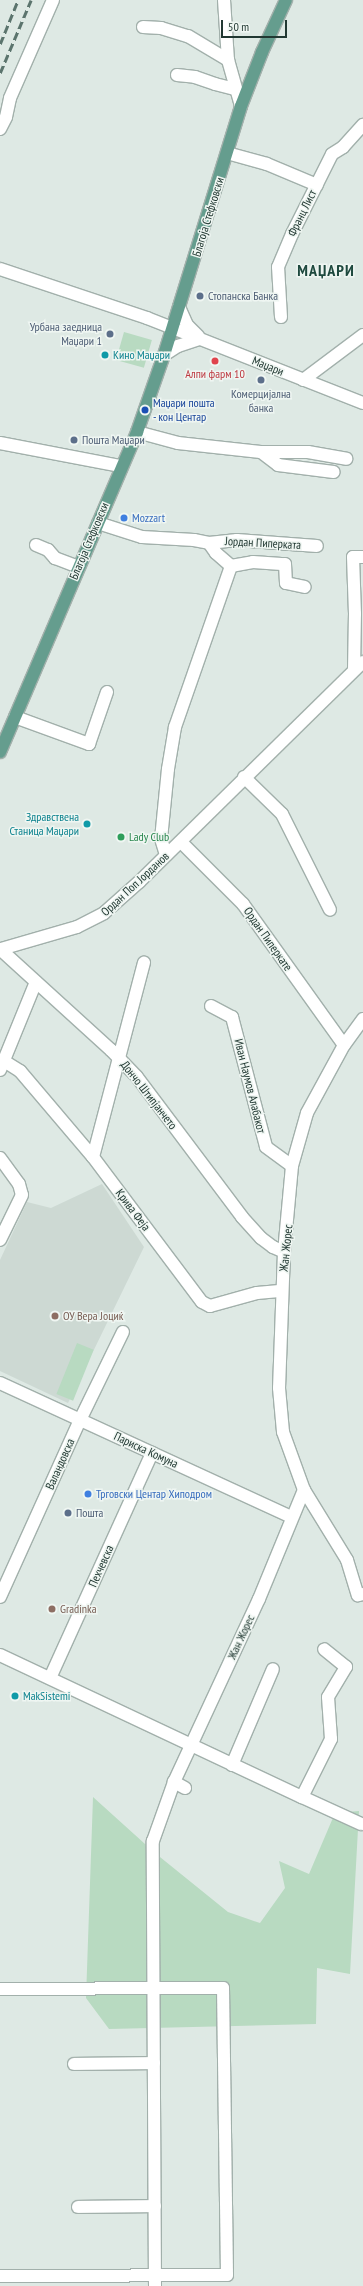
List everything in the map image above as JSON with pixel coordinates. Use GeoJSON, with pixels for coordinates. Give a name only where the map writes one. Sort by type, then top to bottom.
{"type":"FeatureCollection","features":[{"type":"Feature","properties":{"kind":"main road","name":"Благоја Стефковски"},"geometry":{"type":"LineString","coordinates":[[0,752],[5,728],[15,718],[121,466],[137,432],[173,328],[241,106],[262,52],[286,0]]}},
{"type":"Feature","properties":{"kind":"street"},"geometry":{"type":"LineString","coordinates":[[0,129],[6,117],[10,98],[52,0]]}},
{"type":"Feature","properties":{"kind":"street"},"geometry":{"type":"LineString","coordinates":[[224,0],[228,60],[241,106]]}},
{"type":"Feature","properties":{"kind":"street"},"geometry":{"type":"LineString","coordinates":[[143,27],[161,28],[188,36],[228,60]]}},
{"type":"Feature","properties":{"kind":"street"},"geometry":{"type":"LineString","coordinates":[[177,75],[195,77],[235,89]]}},
{"type":"Feature","properties":{"kind":"street","name":"Франц Лист"},"geometry":{"type":"LineString","coordinates":[[281,316],[278,267],[332,154],[343,147],[363,125]]}},
{"type":"Feature","properties":{"kind":"street"},"geometry":{"type":"LineString","coordinates":[[227,153],[266,164],[316,185]]}},
{"type":"Feature","properties":{"kind":"street"},"geometry":{"type":"LineString","coordinates":[[0,269],[173,328]]}},
{"type":"Feature","properties":{"kind":"street"},"geometry":{"type":"LineString","coordinates":[[164,355],[178,346],[200,339],[187,325],[179,307]]}},
{"type":"Feature","properties":{"kind":"street","name":"Маџари"},"geometry":{"type":"LineString","coordinates":[[173,328],[363,403]]}},
{"type":"Feature","properties":{"kind":"street"},"geometry":{"type":"LineString","coordinates":[[304,380],[363,336]]}},
{"type":"Feature","properties":{"kind":"street"},"geometry":{"type":"LineString","coordinates":[[137,432],[178,443],[262,452],[308,452],[346,459]]}},
{"type":"Feature","properties":{"kind":"street"},"geometry":{"type":"LineString","coordinates":[[0,443],[121,466]]}},
{"type":"Feature","properties":{"kind":"street"},"geometry":{"type":"LineString","coordinates":[[262,452],[278,465],[334,472]]}},
{"type":"Feature","properties":{"kind":"street","name":"Јордан Пиперката"},"geometry":{"type":"LineString","coordinates":[[98,523],[142,537],[194,540],[209,543],[237,540],[317,546]]}},
{"type":"Feature","properties":{"kind":"street","name":"Јордан Пиперката"},"geometry":{"type":"LineString","coordinates":[[209,543],[216,553],[230,566],[253,562],[285,564],[286,583],[305,588]]}},
{"type":"Feature","properties":{"kind":"street"},"geometry":{"type":"LineString","coordinates":[[36,545],[48,550],[55,558],[78,567]]}},
{"type":"Feature","properties":{"kind":"street"},"geometry":{"type":"LineString","coordinates":[[358,666],[352,557],[363,557]]}},
{"type":"Feature","properties":{"kind":"street"},"geometry":{"type":"LineString","coordinates":[[166,855],[161,839],[168,769],[175,727],[230,566]]}},
{"type":"Feature","properties":{"kind":"street","name":"Ордан Поп Јорданов"},"geometry":{"type":"LineString","coordinates":[[0,949],[77,927],[96,918],[115,905],[181,842],[244,777],[358,666]]}},
{"type":"Feature","properties":{"kind":"street"},"geometry":{"type":"LineString","coordinates":[[15,718],[89,744],[107,692]]}},
{"type":"Feature","properties":{"kind":"street"},"geometry":{"type":"LineString","coordinates":[[244,777],[282,814],[330,910]]}},
{"type":"Feature","properties":{"kind":"street","name":"Ордан Пиперкате"},"geometry":{"type":"LineString","coordinates":[[181,842],[243,904],[344,1045]]}},
{"type":"Feature","properties":{"kind":"street","name":"Дончо Штипјанчето"},"geometry":{"type":"LineString","coordinates":[[0,949],[118,1057],[154,1099],[242,1217],[273,1248],[284,1252]]}},
{"type":"Feature","properties":{"kind":"street"},"geometry":{"type":"LineString","coordinates":[[93,1157],[118,1057],[144,963]]}},
{"type":"Feature","properties":{"kind":"street"},"geometry":{"type":"LineString","coordinates":[[2,1066],[36,982]]}},
{"type":"Feature","properties":{"kind":"street","name":"Иван Наумов Алабакот"},"geometry":{"type":"LineString","coordinates":[[211,1006],[225,1011],[232,1017],[266,1147],[292,1166]]}},
{"type":"Feature","properties":{"kind":"street","name":"Жан Жорес"},"geometry":{"type":"LineString","coordinates":[[363,1019],[344,1045],[307,1113],[292,1166],[284,1252],[279,1388],[283,1432],[304,1490],[347,1560],[358,1594],[363,1594]]}},
{"type":"Feature","properties":{"kind":"street","name":"Крива Феја"},"geometry":{"type":"LineString","coordinates":[[2,1066],[20,1071],[93,1157],[207,1305],[221,1304],[257,1293],[282,1291]]}},
{"type":"Feature","properties":{"kind":"street"},"geometry":{"type":"LineString","coordinates":[[0,1158],[18,1184],[22,1195],[0,1240]]}},
{"type":"Feature","properties":{"kind":"street","name":"Валандовска"},"geometry":{"type":"LineString","coordinates":[[0,1597],[80,1420],[123,1332]]}},
{"type":"Feature","properties":{"kind":"street","name":"Париска Комуна"},"geometry":{"type":"LineString","coordinates":[[0,1383],[292,1517]]}},
{"type":"Feature","properties":{"kind":"street","name":"Пехчевска"},"geometry":{"type":"LineString","coordinates":[[50,1678],[152,1454]]}},
{"type":"Feature","properties":{"kind":"street","name":"Жан Жорес"},"geometry":{"type":"LineString","coordinates":[[155,2281],[153,1841],[174,1782],[259,1599],[304,1490]]}},
{"type":"Feature","properties":{"kind":"street"},"geometry":{"type":"LineString","coordinates":[[302,1797],[331,1739],[328,1697],[346,1668],[324,1649]]}},
{"type":"Feature","properties":{"kind":"street"},"geometry":{"type":"LineString","coordinates":[[0,1655],[191,1746],[361,1824]]}},
{"type":"Feature","properties":{"kind":"street"},"geometry":{"type":"LineString","coordinates":[[232,1765],[273,1669]]}},
{"type":"Feature","properties":{"kind":"street"},"geometry":{"type":"LineString","coordinates":[[174,1782],[185,1788]]}},
{"type":"Feature","properties":{"kind":"street"},"geometry":{"type":"LineString","coordinates":[[0,1990],[223,1988],[227,2280],[3,2280]]}},
{"type":"Feature","properties":{"kind":"street"},"geometry":{"type":"LineString","coordinates":[[74,2064],[154,2063]]}},
{"type":"Feature","properties":{"kind":"street"},"geometry":{"type":"LineString","coordinates":[[78,2207],[155,2206]]}},
{"type":"Feature","properties":{"kind":"shaded area","name":"ОУ Вера Јоциќ"},"geometry":{"type":"Polygon","coordinates":[[[102,1184],[144,1247],[68,1403],[0,1371],[0,1260],[27,1202],[51,1208],[102,1184]]]}},
{"type":"Feature","properties":{"kind":"green space"},"geometry":{"type":"Polygon","coordinates":[[[124,332],[152,340],[144,368],[116,360],[124,332]]]}},
{"type":"Feature","properties":{"kind":"green space"},"geometry":{"type":"Polygon","coordinates":[[[77,1343],[94,1350],[73,1401],[56,1394],[77,1343]]]}},
{"type":"Feature","properties":{"kind":"green space"},"geometry":{"type":"Polygon","coordinates":[[[93,1797],[155,1853],[228,1912],[260,1923],[285,1888],[279,1861],[309,1874],[335,1813],[359,1811],[350,1974],[317,1968],[316,2024],[109,2029],[86,1998],[93,1797]]]}},
{"type":"Feature","properties":{"kind":"railway"},"geometry":{"type":"LineString","coordinates":[[0,44],[18,0]]}},
{"type":"Feature","properties":{"kind":"railway"},"geometry":{"type":"LineString","coordinates":[[0,73],[31,0]]}},
{"type":"Feature","properties":{"kind":"place","name":"Стопанска Банка"},"geometry":{"type":"Point","coordinates":[200,296]}},
{"type":"Feature","properties":{"kind":"place","name":"Урбана заедница Маџари 1"},"geometry":{"type":"Point","coordinates":[110,334]}},
{"type":"Feature","properties":{"kind":"place","name":"Кино Маџари"},"geometry":{"type":"Point","coordinates":[105,355]}},
{"type":"Feature","properties":{"kind":"place","name":"Алпи фарм 10"},"geometry":{"type":"Point","coordinates":[215,361]}},
{"type":"Feature","properties":{"kind":"place","name":"Комерцијална банка"},"geometry":{"type":"Point","coordinates":[261,380]}},
{"type":"Feature","properties":{"kind":"place","name":"Маџари пошта - кон Центар"},"geometry":{"type":"Point","coordinates":[145,410]}},
{"type":"Feature","properties":{"kind":"place","name":"Пошта Маџари"},"geometry":{"type":"Point","coordinates":[74,440]}},
{"type":"Feature","properties":{"kind":"place","name":"Mozzart"},"geometry":{"type":"Point","coordinates":[124,518]}},
{"type":"Feature","properties":{"kind":"place","name":"Здравствена Станица Маџари"},"geometry":{"type":"Point","coordinates":[87,824]}},
{"type":"Feature","properties":{"kind":"place","name":"Lady Club"},"geometry":{"type":"Point","coordinates":[121,837]}},
{"type":"Feature","properties":{"kind":"place","name":"ОУ Вера Јоциќ"},"geometry":{"type":"Point","coordinates":[55,1316]}},
{"type":"Feature","properties":{"kind":"place","name":"Трговски Центар Хиподром"},"geometry":{"type":"Point","coordinates":[88,1494]}},
{"type":"Feature","properties":{"kind":"place","name":"Пошта"},"geometry":{"type":"Point","coordinates":[68,1513]}},
{"type":"Feature","properties":{"kind":"place","name":"Gradinka"},"geometry":{"type":"Point","coordinates":[52,1609]}},
{"type":"Feature","properties":{"kind":"place","name":"MakSistemi"},"geometry":{"type":"Point","coordinates":[15,1696]}},
{"type":"Feature","properties":{"kind":"district","name":"МАЏАРИ"},"geometry":{"type":"Point","coordinates":[326,270]}}]}
